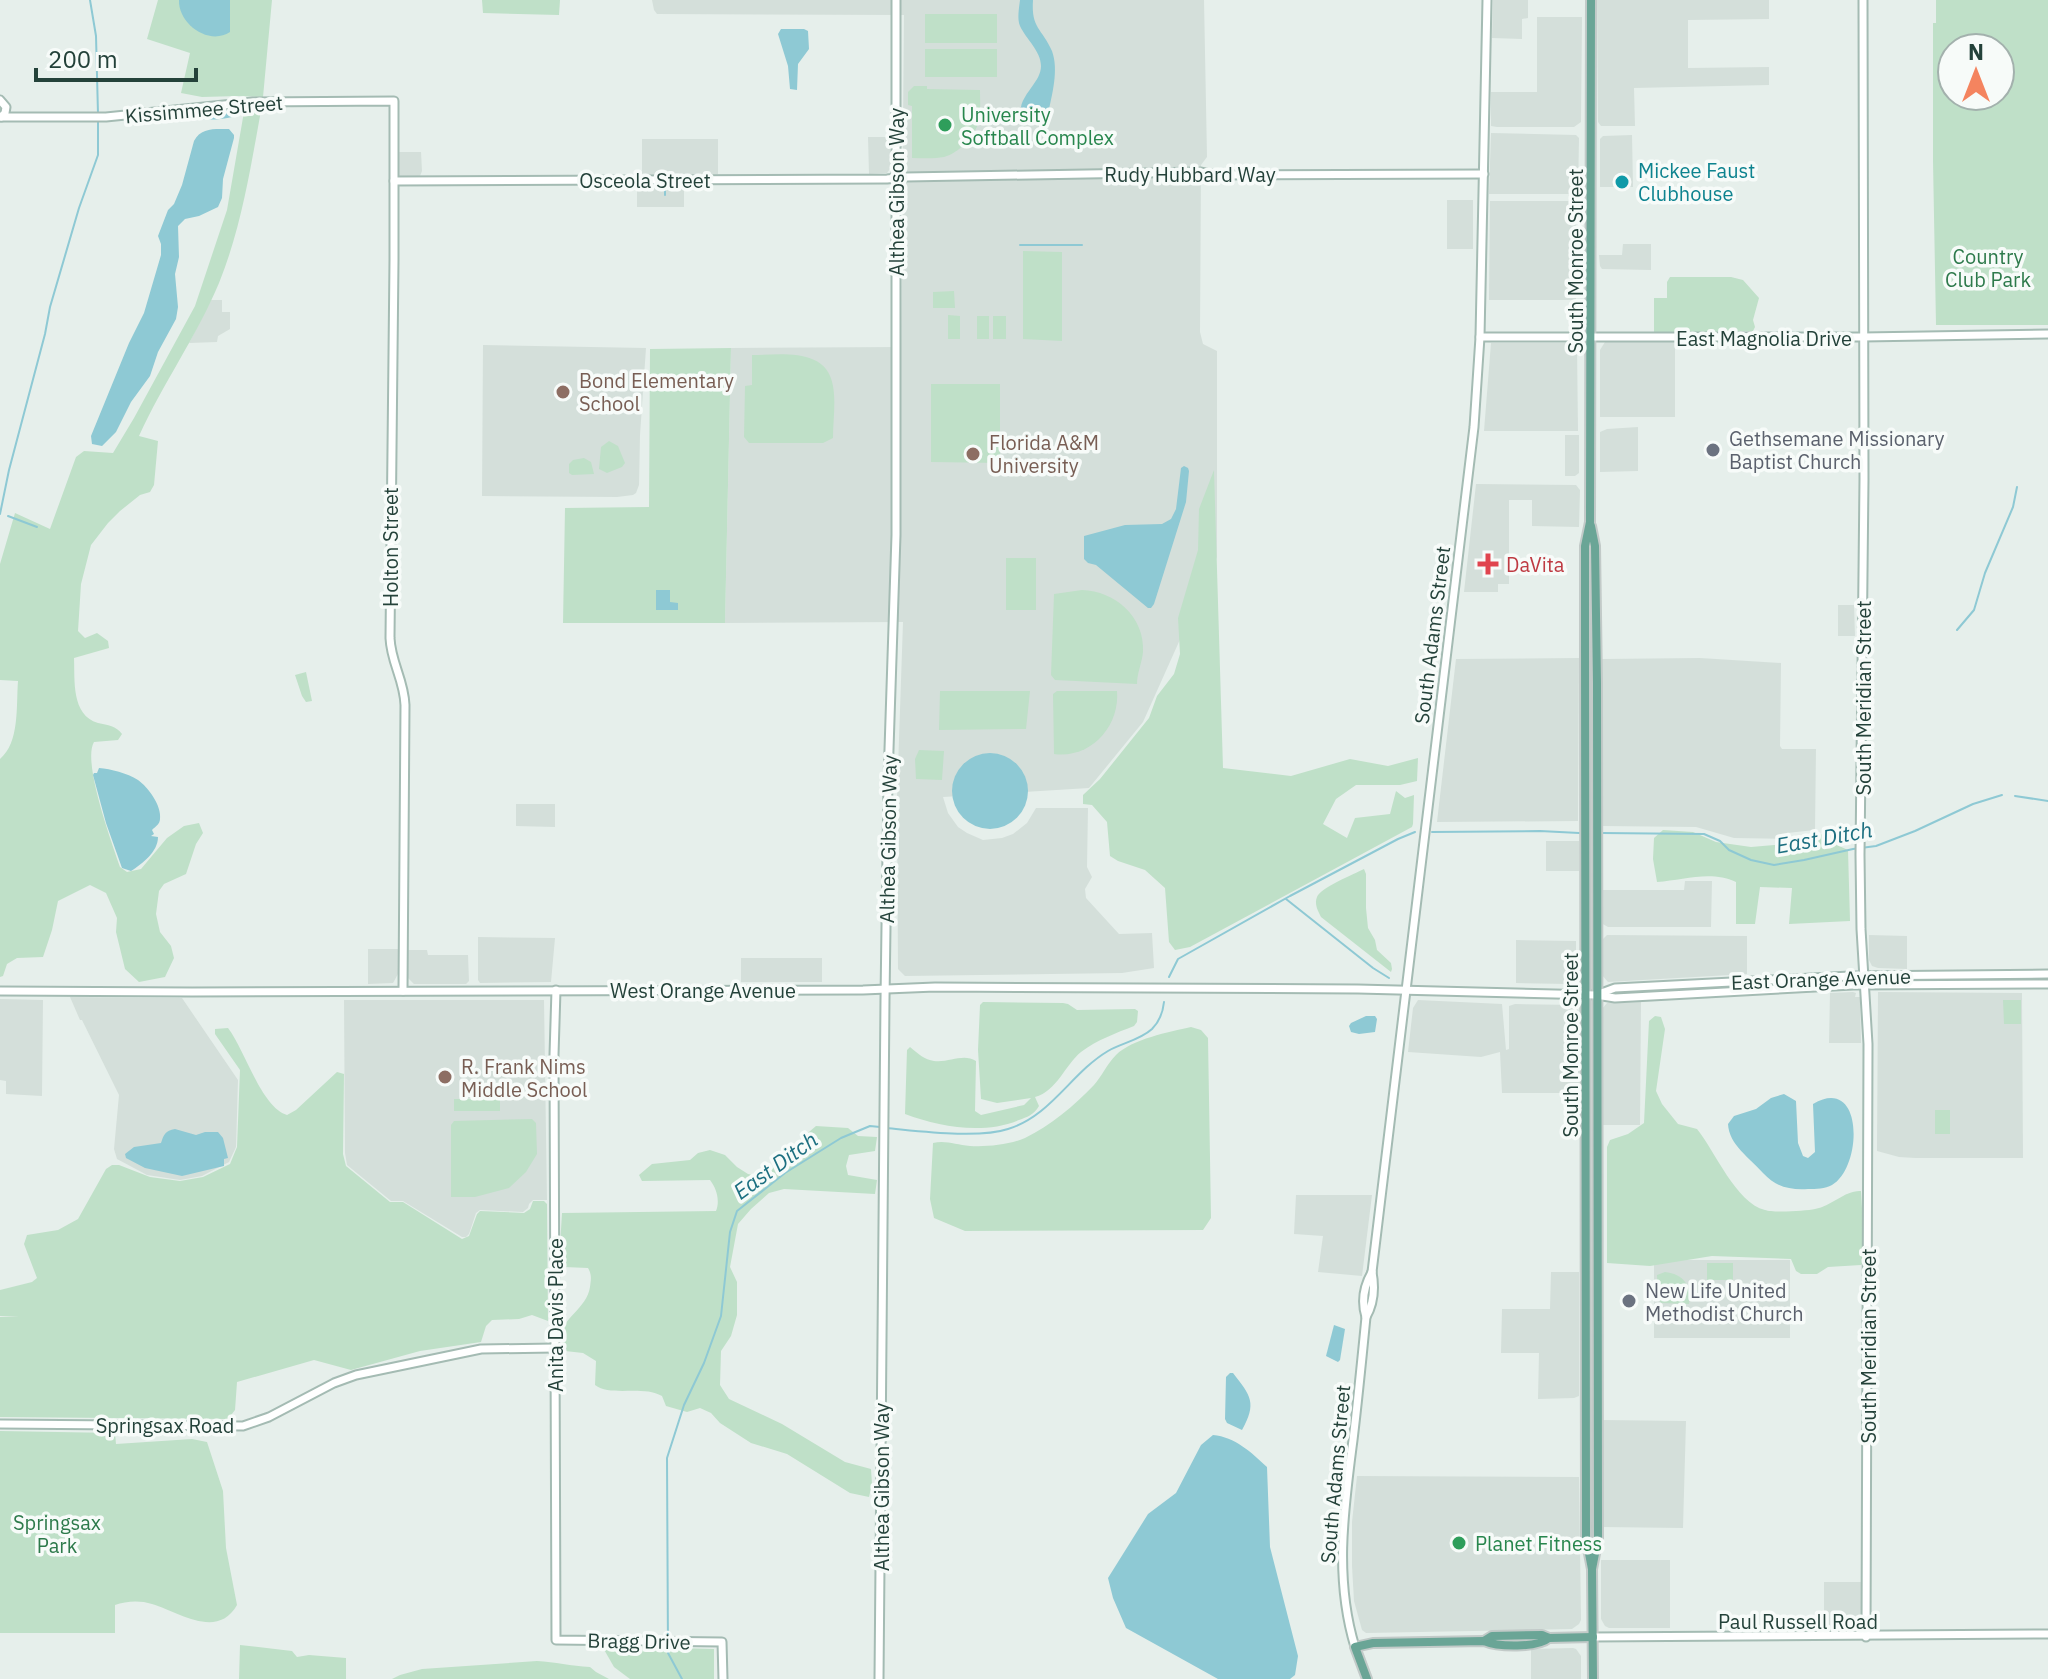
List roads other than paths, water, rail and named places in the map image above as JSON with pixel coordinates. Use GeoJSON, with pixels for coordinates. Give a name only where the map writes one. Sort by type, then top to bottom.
{"type":"FeatureCollection","features":[{"type":"Feature","properties":{"kind":"main road","name":"South Monroe Street"},"geometry":{"type":"LineString","coordinates":[[1591,0],[1590,522],[1595,546],[1598,1538],[1592,1569]]}},
{"type":"Feature","properties":{"kind":"main road","name":"South Monroe Street"},"geometry":{"type":"LineString","coordinates":[[1590,522],[1585,546],[1587,1542],[1592,1569],[1593,1679]]}},
{"type":"Feature","properties":{"kind":"main road"},"geometry":{"type":"LineString","coordinates":[[1586,777],[1596,777]]}},
{"type":"Feature","properties":{"kind":"main road"},"geometry":{"type":"LineString","coordinates":[[1586,886],[1589,892],[1596,895]]}},
{"type":"Feature","properties":{"kind":"main road"},"geometry":{"type":"LineString","coordinates":[[1587,1449],[1597,1449]]}},
{"type":"Feature","properties":{"kind":"main road"},"geometry":{"type":"LineString","coordinates":[[1587,1511],[1597,1521]]}},
{"type":"Feature","properties":{"kind":"main road","name":"Paul Russell Road"},"geometry":{"type":"LineString","coordinates":[[1355,1647],[1373,1643],[1484,1641],[1492,1636],[1593,1637]]}},
{"type":"Feature","properties":{"kind":"main road","name":"South Adams Street"},"geometry":{"type":"LineString","coordinates":[[1355,1647],[1367,1679]]}},
{"type":"Feature","properties":{"kind":"street","name":"Althea Gibson Way"},"geometry":{"type":"LineString","coordinates":[[879,1679],[888,780],[896,535],[896,0]]}},
{"type":"Feature","properties":{"kind":"street","name":"South Adams Street"},"geometry":{"type":"LineString","coordinates":[[1355,1647],[1344,1598],[1342,1532],[1366,1317],[1372,1307],[1372,1272],[1474,427],[1480,337],[1487,0]]}},
{"type":"Feature","properties":{"kind":"street","name":"South Meridian Street"},"geometry":{"type":"LineString","coordinates":[[1863,0],[1864,479],[1860,855],[1868,1044],[1866,1637]]}},
{"type":"Feature","properties":{"kind":"street"},"geometry":{"type":"LineString","coordinates":[[0,100],[15,117]]}},
{"type":"Feature","properties":{"kind":"street","name":"Kissimmee Street"},"geometry":{"type":"LineString","coordinates":[[1,117],[106,117],[241,103],[394,101]]}},
{"type":"Feature","properties":{"kind":"street","name":"Holton Street"},"geometry":{"type":"LineString","coordinates":[[394,101],[390,638],[392,654],[402,680],[405,705],[403,991]]}},
{"type":"Feature","properties":{"kind":"street"},"geometry":{"type":"LineString","coordinates":[[1,117],[6,107]]}},
{"type":"Feature","properties":{"kind":"street","name":"Rudy Hubbard Way"},"geometry":{"type":"LineString","coordinates":[[897,178],[1185,172],[1216,175],[1484,174]]}},
{"type":"Feature","properties":{"kind":"street","name":"Osceola Street"},"geometry":{"type":"LineString","coordinates":[[394,181],[897,178]]}},
{"type":"Feature","properties":{"kind":"street","name":"East Magnolia Drive"},"geometry":{"type":"LineString","coordinates":[[1480,337],[2048,334]]}},
{"type":"Feature","properties":{"kind":"street","name":"East Orange Avenue"},"geometry":{"type":"LineString","coordinates":[[1596,995],[1615,988],[1864,975],[2048,974]]}},
{"type":"Feature","properties":{"kind":"street","name":"East Orange Avenue"},"geometry":{"type":"LineString","coordinates":[[1406,990],[1615,998],[1864,985],[2048,984]]}},
{"type":"Feature","properties":{"kind":"street","name":"West Orange Avenue"},"geometry":{"type":"LineString","coordinates":[[0,991],[935,987],[1406,990]]}},
{"type":"Feature","properties":{"kind":"street","name":"Anita Davis Place"},"geometry":{"type":"LineString","coordinates":[[556,990],[556,1640]]}},
{"type":"Feature","properties":{"kind":"street","name":"Springsax Road"},"geometry":{"type":"LineString","coordinates":[[0,1424],[243,1426],[269,1417],[356,1375],[481,1349],[555,1348]]}},
{"type":"Feature","properties":{"kind":"street","name":"Paul Russell Road"},"geometry":{"type":"LineString","coordinates":[[1593,1637],[2048,1634]]}},
{"type":"Feature","properties":{"kind":"street","name":"Bragg Drive"},"geometry":{"type":"LineString","coordinates":[[556,1640],[722,1642],[723,1679]]}},
{"type":"Feature","properties":{"kind":"water"},"geometry":{"type":"Polygon","coordinates":[[[179,0],[230,0],[230,32],[213,36],[196,30],[184,17],[179,0]]]}},
{"type":"Feature","properties":{"kind":"water"},"geometry":{"type":"Polygon","coordinates":[[[1020,0],[1033,0],[1035,23],[1054,58],[1054,82],[1045,119],[1026,116],[1021,107],[1041,66],[1039,55],[1019,23],[1020,0]]]}},
{"type":"Feature","properties":{"kind":"water"},"geometry":{"type":"Polygon","coordinates":[[[781,29],[808,31],[809,49],[798,64],[797,90],[790,89],[788,66],[778,34],[781,29]]]}},
{"type":"Feature","properties":{"kind":"water"},"geometry":{"type":"Polygon","coordinates":[[[244,107],[244,112],[226,118],[195,118],[196,113],[244,107]]]}},
{"type":"Feature","properties":{"kind":"water"},"geometry":{"type":"Polygon","coordinates":[[[229,129],[234,138],[218,207],[185,219],[178,226],[176,319],[158,352],[150,376],[131,402],[116,432],[102,446],[92,444],[91,436],[144,313],[161,255],[158,236],[182,185],[194,141],[205,131],[229,129]]]}},
{"type":"Feature","properties":{"kind":"water"},"geometry":{"type":"Polygon","coordinates":[[[1184,466],[1189,471],[1186,502],[1154,604],[1148,608],[1096,565],[1084,559],[1084,536],[1125,525],[1162,524],[1171,519],[1176,509],[1181,468],[1184,466]]]}},
{"type":"Feature","properties":{"kind":"water"},"geometry":{"type":"Polygon","coordinates":[[[656,590],[670,590],[670,602],[678,603],[678,610],[656,610],[656,590]]]}},
{"type":"Feature","properties":{"kind":"water"},"geometry":{"type":"Polygon","coordinates":[[[983,753],[997,753],[1011,759],[1022,770],[1028,791],[1025,806],[1017,818],[997,829],[983,829],[969,823],[958,812],[952,798],[952,784],[958,770],[969,759],[983,753]]]}},
{"type":"Feature","properties":{"kind":"water"},"geometry":{"type":"Polygon","coordinates":[[[99,768],[138,780],[159,808],[160,821],[151,836],[158,837],[155,848],[131,871],[122,868],[106,823],[93,775],[99,768]]]}},
{"type":"Feature","properties":{"kind":"water"},"geometry":{"type":"Polygon","coordinates":[[[1366,1016],[1377,1019],[1375,1032],[1351,1032],[1351,1023],[1366,1016]]]}},
{"type":"Feature","properties":{"kind":"water"},"geometry":{"type":"Polygon","coordinates":[[[1784,1094],[1796,1101],[1798,1143],[1803,1156],[1808,1158],[1815,1152],[1813,1104],[1830,1098],[1842,1101],[1850,1112],[1853,1144],[1849,1161],[1832,1185],[1801,1189],[1778,1184],[1746,1156],[1732,1138],[1728,1124],[1734,1116],[1756,1109],[1771,1098],[1784,1094]]]}},
{"type":"Feature","properties":{"kind":"water"},"geometry":{"type":"Polygon","coordinates":[[[175,1129],[196,1135],[218,1132],[223,1138],[228,1158],[224,1159],[224,1166],[182,1176],[145,1168],[126,1158],[125,1154],[134,1147],[161,1143],[165,1133],[175,1129]]]}},
{"type":"Feature","properties":{"kind":"water"},"geometry":{"type":"Polygon","coordinates":[[[1334,1325],[1345,1329],[1338,1362],[1326,1356],[1334,1325]]]}},
{"type":"Feature","properties":{"kind":"water"},"geometry":{"type":"Polygon","coordinates":[[[1230,1373],[1239,1381],[1250,1400],[1242,1430],[1225,1419],[1226,1377],[1230,1373]]]}},
{"type":"Feature","properties":{"kind":"water"},"geometry":{"type":"Polygon","coordinates":[[[1213,1435],[1236,1442],[1267,1467],[1270,1547],[1298,1656],[1295,1675],[1290,1679],[1218,1679],[1126,1628],[1113,1598],[1108,1578],[1148,1514],[1176,1493],[1201,1445],[1213,1435]]]}},
{"type":"Feature","properties":{"kind":"waterway"},"geometry":{"type":"LineString","coordinates":[[90,0],[96,36],[98,114]]}},
{"type":"Feature","properties":{"kind":"waterway"},"geometry":{"type":"LineString","coordinates":[[0,514],[50,307],[98,155],[98,121]]}},
{"type":"Feature","properties":{"kind":"waterway"},"geometry":{"type":"LineString","coordinates":[[665,186],[665,195]]}},
{"type":"Feature","properties":{"kind":"waterway"},"geometry":{"type":"LineString","coordinates":[[1020,245],[1082,245]]}},
{"type":"Feature","properties":{"kind":"waterway"},"geometry":{"type":"LineString","coordinates":[[1957,630],[1974,610],[1985,573],[2013,507],[2017,487]]}},
{"type":"Feature","properties":{"kind":"waterway"},"geometry":{"type":"LineString","coordinates":[[8,516],[37,527]]}},
{"type":"Feature","properties":{"kind":"waterway","name":"East Ditch"},"geometry":{"type":"LineString","coordinates":[[1602,833],[1704,834],[1751,860],[1774,865],[1876,846],[1973,804],[2002,795]]}},
{"type":"Feature","properties":{"kind":"waterway","name":"East Ditch"},"geometry":{"type":"LineString","coordinates":[[2015,796],[2048,801]]}},
{"type":"Feature","properties":{"kind":"waterway","name":"East Ditch"},"geometry":{"type":"LineString","coordinates":[[1169,977],[1178,959],[1290,896],[1415,832]]}},
{"type":"Feature","properties":{"kind":"waterway","name":"East Ditch"},"geometry":{"type":"LineString","coordinates":[[1432,832],[1579,833]]}},
{"type":"Feature","properties":{"kind":"waterway"},"geometry":{"type":"LineString","coordinates":[[1286,899],[1389,978]]}},
{"type":"Feature","properties":{"kind":"waterway","name":"East Ditch"},"geometry":{"type":"LineString","coordinates":[[886,1128],[981,1133],[1023,1123],[1049,1104],[1095,1060],[1152,1029],[1161,1016],[1164,1002]]}},
{"type":"Feature","properties":{"kind":"waterway","name":"East Ditch"},"geometry":{"type":"LineString","coordinates":[[682,1679],[668,1653],[667,1458],[684,1405],[721,1316],[730,1232],[737,1211],[785,1173],[841,1138],[870,1126],[880,1127]]}},
{"type":"Feature","properties":{"kind":"place","name":"University Softball Complex"},"geometry":{"type":"Point","coordinates":[945,125]}},
{"type":"Feature","properties":{"kind":"place","name":"Mickee Faust Clubhouse"},"geometry":{"type":"Point","coordinates":[1622,182]}},
{"type":"Feature","properties":{"kind":"place","name":"Bond Elementary School"},"geometry":{"type":"Point","coordinates":[563,392]}},
{"type":"Feature","properties":{"kind":"place","name":"Gethsemane Missionary Baptist Church"},"geometry":{"type":"Point","coordinates":[1713,450]}},
{"type":"Feature","properties":{"kind":"place","name":"Florida A&M University"},"geometry":{"type":"Point","coordinates":[973,454]}},
{"type":"Feature","properties":{"kind":"place","name":"DaVita"},"geometry":{"type":"Point","coordinates":[1488,564]}},
{"type":"Feature","properties":{"kind":"place","name":"R. Frank Nims Middle School"},"geometry":{"type":"Point","coordinates":[445,1077]}},
{"type":"Feature","properties":{"kind":"place","name":"New Life United Methodist Church"},"geometry":{"type":"Point","coordinates":[1629,1301]}},
{"type":"Feature","properties":{"kind":"place","name":"Planet Fitness"},"geometry":{"type":"Point","coordinates":[1459,1543]}},
{"type":"Feature","properties":{"kind":"park label","name":"Country Club Park"},"geometry":{"type":"Point","coordinates":[1988,268]}},
{"type":"Feature","properties":{"kind":"park label","name":"Springsax Park"},"geometry":{"type":"Point","coordinates":[57,1534]}}]}
